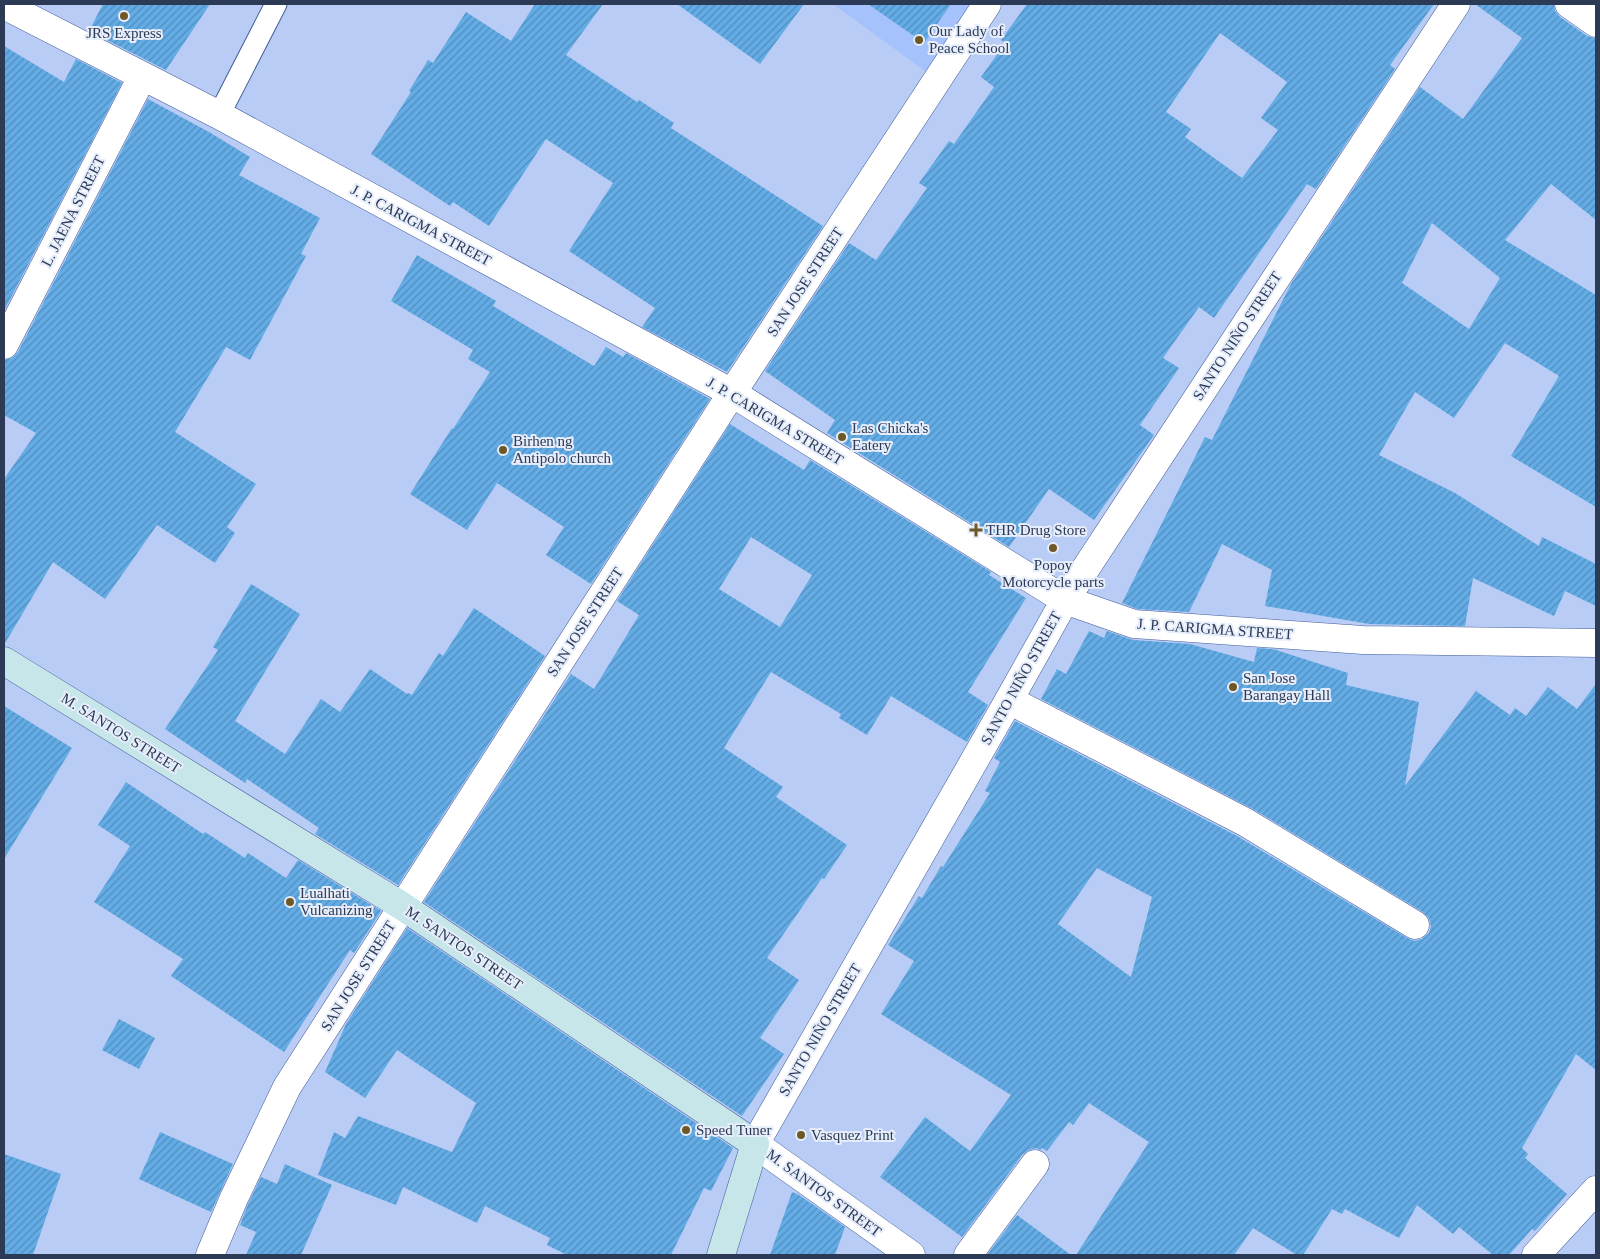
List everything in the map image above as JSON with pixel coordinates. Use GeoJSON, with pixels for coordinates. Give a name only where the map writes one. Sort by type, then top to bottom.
{"type":"FeatureCollection","features":[{"type":"Feature","properties":{"kind":"main road","name":"M. SANTOS STREET"},"geometry":{"type":"LineString","coordinates":[[4,661],[402,906],[755,1144]]}},
{"type":"Feature","properties":{"kind":"main road","name":"SANTO NIÑO STREET"},"geometry":{"type":"LineString","coordinates":[[721,1255],[755,1144]]}},
{"type":"Feature","properties":{"kind":"street","name":"SAN JOSE STREET"},"geometry":{"type":"LineString","coordinates":[[210,1255],[234,1198],[287,1088],[732,393],[987,4]]}},
{"type":"Feature","properties":{"kind":"street","name":"SANTO NIÑO STREET"},"geometry":{"type":"LineString","coordinates":[[755,1144],[1009,700],[1064,600],[1456,4]]}},
{"type":"Feature","properties":{"kind":"street"},"geometry":{"type":"LineString","coordinates":[[1569,4],[1596,23]]}},
{"type":"Feature","properties":{"kind":"street","name":"J. P. CARIGMA STREET"},"geometry":{"type":"LineString","coordinates":[[4,5],[218,115],[732,393],[1064,600],[1134,624],[1363,640],[1596,643]]}},
{"type":"Feature","properties":{"kind":"street","name":"L. JAENA STREET"},"geometry":{"type":"LineString","coordinates":[[4,345],[142,77]]}},
{"type":"Feature","properties":{"kind":"street"},"geometry":{"type":"LineString","coordinates":[[1009,700],[1245,822],[1415,925]]}},
{"type":"Feature","properties":{"kind":"street","name":"M. SANTOS STREET"},"geometry":{"type":"LineString","coordinates":[[755,1144],[911,1255]]}},
{"type":"Feature","properties":{"kind":"street"},"geometry":{"type":"LineString","coordinates":[[968,1255],[1035,1164]]}},
{"type":"Feature","properties":{"kind":"street"},"geometry":{"type":"LineString","coordinates":[[1536,1255],[1596,1190]]}},
{"type":"Feature","properties":{"kind":"lane"},"geometry":{"type":"LineString","coordinates":[[218,115],[276,4]]}},
{"type":"Feature","properties":{"kind":"shaded area","name":"Our Lady of Peace School"},"geometry":{"type":"Polygon","coordinates":[[[833,4],[979,4],[932,76],[833,4]]]}},
{"type":"Feature","properties":{"kind":"building"},"geometry":{"type":"Polygon","coordinates":[[[103,4],[210,4],[166,70],[89,31],[103,4]]]}},
{"type":"Feature","properties":{"kind":"building"},"geometry":{"type":"Polygon","coordinates":[[[535,4],[603,4],[566,55],[637,102],[639,100],[674,123],[671,128],[823,226],[727,372],[642,327],[655,308],[569,251],[613,183],[546,139],[489,226],[453,202],[450,206],[371,154],[411,92],[409,91],[428,60],[433,63],[466,12],[511,41],[535,4]]]}},
{"type":"Feature","properties":{"kind":"building"},"geometry":{"type":"Polygon","coordinates":[[[677,4],[804,4],[760,64],[677,4]]]}},
{"type":"Feature","properties":{"kind":"building"},"geometry":{"type":"Polygon","coordinates":[[[868,4],[951,4],[924,43],[868,4]]]}},
{"type":"Feature","properties":{"kind":"building"},"geometry":{"type":"Polygon","coordinates":[[[1027,4],[1434,4],[1390,65],[1395,69],[1316,189],[1307,184],[1214,318],[1199,307],[1163,358],[1179,368],[1140,425],[1154,435],[1094,520],[1049,489],[1009,547],[827,433],[835,420],[765,371],[849,243],[876,260],[927,188],[919,183],[949,141],[954,144],[994,87],[981,77],[1005,43],[1001,40],[1027,4]],[[1220,33],[1166,112],[1191,129],[1185,137],[1242,178],[1278,130],[1261,118],[1287,82],[1220,33]]]}},
{"type":"Feature","properties":{"kind":"building"},"geometry":{"type":"Polygon","coordinates":[[[1475,4],[1554,4],[1555,11],[1560,17],[1587,36],[1596,38],[1596,220],[1551,184],[1505,240],[1596,295],[1596,507],[1511,456],[1559,376],[1505,343],[1454,418],[1415,392],[1379,455],[1455,493],[1539,546],[1542,537],[1596,564],[1596,606],[1565,591],[1554,616],[1473,578],[1465,626],[1369,624],[1265,606],[1272,570],[1222,544],[1189,612],[1137,609],[1122,603],[1205,437],[1212,440],[1291,284],[1420,87],[1463,119],[1522,38],[1475,4]],[[1432,223],[1402,283],[1469,329],[1500,278],[1432,223]]]}},
{"type":"Feature","properties":{"kind":"building"},"geometry":{"type":"Polygon","coordinates":[[[4,46],[64,82],[76,59],[122,83],[4,311],[4,46]]]}},
{"type":"Feature","properties":{"kind":"building"},"geometry":{"type":"Polygon","coordinates":[[[148,99],[250,157],[239,175],[320,218],[301,254],[306,256],[250,360],[226,347],[175,432],[256,484],[227,527],[235,533],[215,563],[157,525],[105,599],[53,562],[4,645],[4,479],[36,433],[4,415],[4,360],[12,358],[18,352],[148,99]]]}},
{"type":"Feature","properties":{"kind":"building"},"geometry":{"type":"Polygon","coordinates":[[[417,255],[496,301],[493,306],[594,366],[606,347],[623,357],[626,353],[710,399],[591,584],[546,555],[564,527],[497,483],[467,530],[410,494],[490,372],[468,359],[473,350],[391,301],[417,255]]]}},
{"type":"Feature","properties":{"kind":"building"},"geometry":{"type":"Polygon","coordinates":[[[730,424],[804,470],[810,460],[991,572],[989,575],[1026,598],[968,692],[988,705],[967,742],[891,696],[867,735],[839,718],[841,714],[771,672],[724,748],[783,787],[776,797],[847,845],[767,958],[799,980],[760,1038],[784,1054],[742,1116],[424,902],[571,674],[594,689],[639,615],[617,601],[730,424]],[[751,537],[719,589],[780,627],[812,575],[751,537]]]}},
{"type":"Feature","properties":{"kind":"building"},"geometry":{"type":"Polygon","coordinates":[[[251,584],[300,614],[235,721],[285,754],[321,699],[340,712],[370,669],[407,694],[412,695],[439,653],[443,656],[474,608],[545,656],[398,885],[315,834],[319,828],[247,779],[245,783],[165,729],[218,650],[213,647],[251,584]]]}},
{"type":"Feature","properties":{"kind":"building"},"geometry":{"type":"Polygon","coordinates":[[[1089,631],[1104,638],[1107,631],[1133,640],[1190,644],[1254,662],[1257,648],[1273,649],[1348,673],[1346,685],[1419,702],[1405,786],[1476,691],[1510,715],[1515,708],[1526,716],[1548,687],[1577,709],[1596,684],[1596,1070],[1576,1054],[1522,1148],[1528,1154],[1525,1158],[1567,1194],[1535,1231],[1532,1229],[1509,1255],[1493,1255],[1459,1227],[1453,1234],[1417,1205],[1399,1238],[1345,1209],[1342,1214],[1332,1209],[1303,1255],[1297,1255],[1253,1228],[1234,1255],[1076,1255],[1149,1142],[1089,1103],[1073,1125],[1069,1122],[1047,1151],[1042,1148],[1040,1150],[1036,1148],[1022,1155],[962,1237],[880,1177],[925,1117],[970,1151],[1011,1095],[881,1014],[914,961],[888,945],[919,896],[922,898],[941,866],[943,867],[990,793],[985,791],[1000,762],[994,758],[1015,721],[1237,836],[1407,938],[1414,941],[1422,939],[1429,933],[1431,926],[1429,918],[1423,912],[1253,809],[1041,699],[1057,669],[1066,674],[1089,631]],[[1097,868],[1058,924],[1131,977],[1152,897],[1097,868]]]}},
{"type":"Feature","properties":{"kind":"building"},"geometry":{"type":"Polygon","coordinates":[[[4,706],[72,748],[4,859],[4,706]]]}},
{"type":"Feature","properties":{"kind":"building"},"geometry":{"type":"Polygon","coordinates":[[[126,782],[203,834],[205,832],[245,858],[248,853],[286,878],[298,860],[381,911],[354,953],[350,950],[284,1052],[171,976],[183,959],[94,902],[130,846],[98,825],[126,782]]]}},
{"type":"Feature","properties":{"kind":"building"},"geometry":{"type":"Polygon","coordinates":[[[407,928],[733,1148],[711,1191],[704,1188],[671,1255],[567,1255],[547,1245],[550,1238],[485,1206],[477,1223],[403,1187],[396,1205],[318,1175],[334,1132],[345,1138],[358,1116],[452,1152],[476,1103],[397,1050],[365,1098],[325,1072],[346,1024],[407,928]]]}},
{"type":"Feature","properties":{"kind":"building"},"geometry":{"type":"Polygon","coordinates":[[[119,1019],[155,1038],[139,1069],[102,1050],[119,1019]]]}},
{"type":"Feature","properties":{"kind":"building"},"geometry":{"type":"Polygon","coordinates":[[[160,1132],[233,1164],[211,1212],[139,1179],[160,1132]]]}},
{"type":"Feature","properties":{"kind":"building"},"geometry":{"type":"Polygon","coordinates":[[[4,1154],[61,1174],[33,1255],[4,1255],[4,1154]]]}},
{"type":"Feature","properties":{"kind":"building"},"geometry":{"type":"Polygon","coordinates":[[[285,1164],[332,1185],[301,1255],[246,1255],[256,1232],[240,1225],[248,1204],[261,1177],[277,1184],[285,1164]]]}},
{"type":"Feature","properties":{"kind":"building"},"geometry":{"type":"Polygon","coordinates":[[[792,1192],[845,1227],[835,1255],[770,1255],[792,1192]]]}},
{"type":"Feature","properties":{"kind":"building"},"geometry":{"type":"Polygon","coordinates":[[[1017,1215],[1071,1255],[987,1255],[1017,1215]]]}},
{"type":"Feature","properties":{"kind":"place","name":"JRS Express"},"geometry":{"type":"Point","coordinates":[124,16]}},
{"type":"Feature","properties":{"kind":"place","name":"Our Lady of Peace School"},"geometry":{"type":"Point","coordinates":[919,40]}},
{"type":"Feature","properties":{"kind":"place","name":"Las Chicka's Eatery"},"geometry":{"type":"Point","coordinates":[842,437]}},
{"type":"Feature","properties":{"kind":"place","name":"Birhen ng Antipolo church"},"geometry":{"type":"Point","coordinates":[503,450]}},
{"type":"Feature","properties":{"kind":"place","name":"THR Drug Store"},"geometry":{"type":"Point","coordinates":[976,530]}},
{"type":"Feature","properties":{"kind":"place","name":"Popoy Motorcycle parts"},"geometry":{"type":"Point","coordinates":[1053,548]}},
{"type":"Feature","properties":{"kind":"place","name":"San Jose Barangay Hall"},"geometry":{"type":"Point","coordinates":[1233,687]}},
{"type":"Feature","properties":{"kind":"place","name":"Lualhati Vulcanizing"},"geometry":{"type":"Point","coordinates":[290,902]}},
{"type":"Feature","properties":{"kind":"place","name":"Speed Tuner"},"geometry":{"type":"Point","coordinates":[686,1130]}},
{"type":"Feature","properties":{"kind":"place","name":"Vasquez Print"},"geometry":{"type":"Point","coordinates":[801,1135]}}]}
